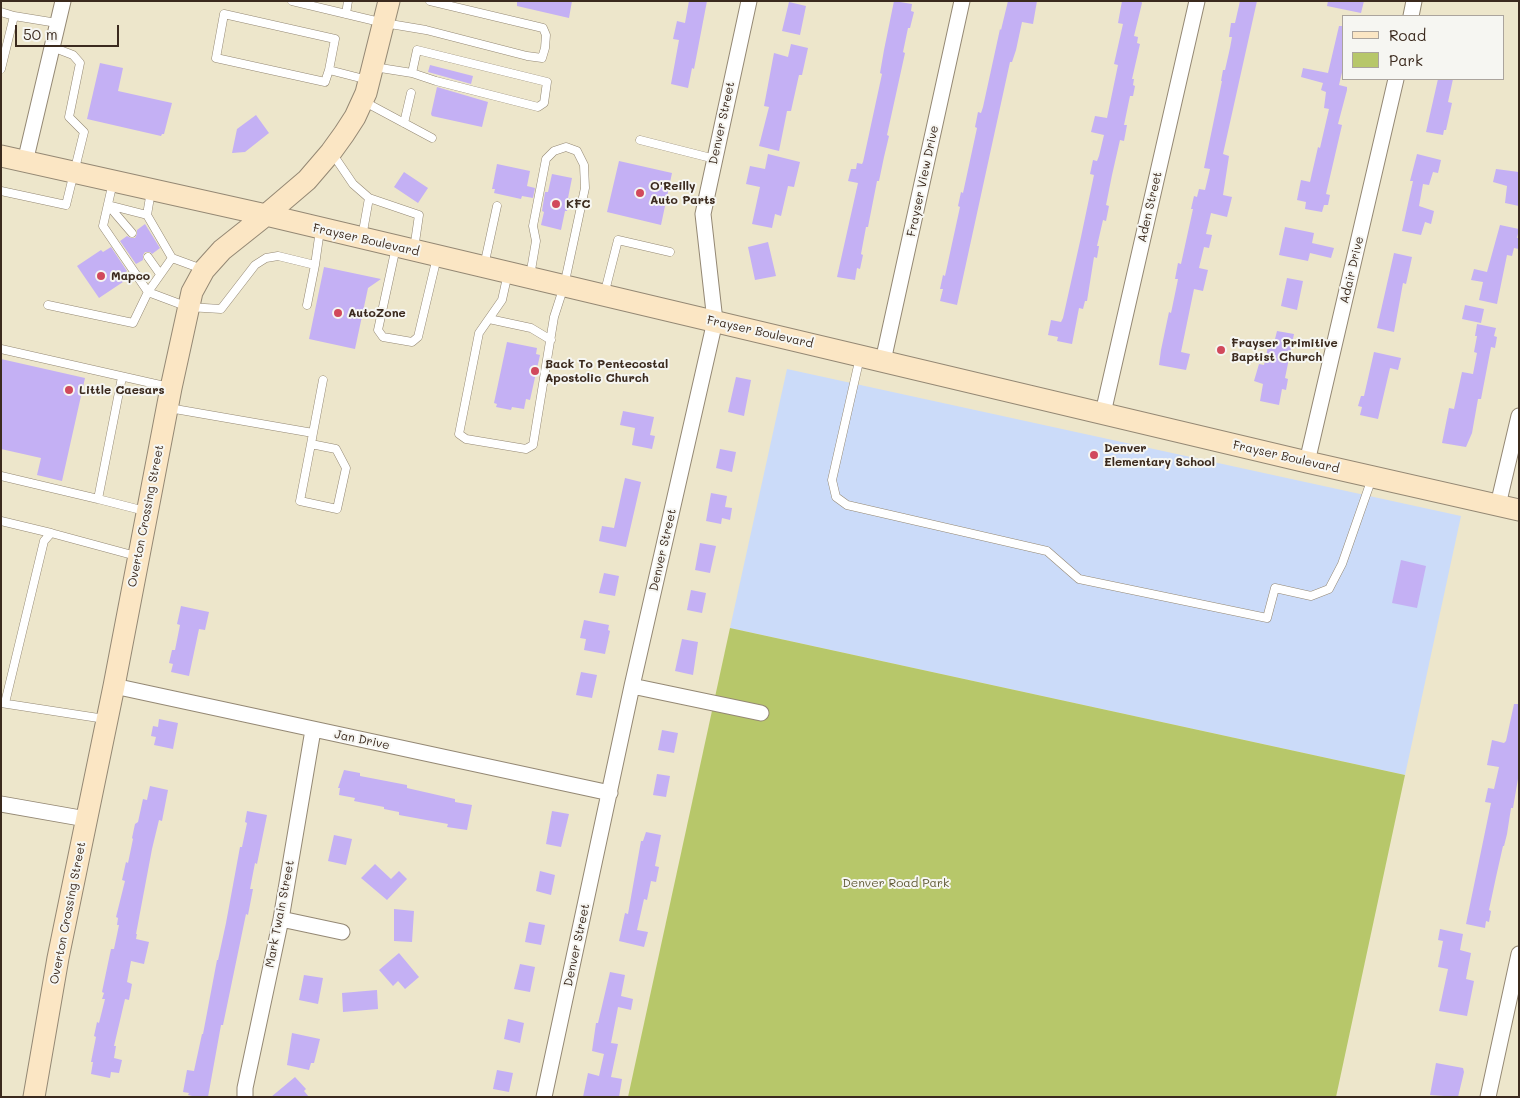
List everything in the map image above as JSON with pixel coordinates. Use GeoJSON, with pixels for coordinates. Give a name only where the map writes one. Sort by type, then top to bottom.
{"type":"FeatureCollection","features":[{"type":"Feature","properties":{"kind":"main road","name":"Overton Crossing Street"},"geometry":{"type":"LineString","coordinates":[[34,1097],[58,958],[114,686],[169,398],[192,292],[204,270],[222,250],[307,180],[331,152],[355,118],[369,83],[389,1]]}},
{"type":"Feature","properties":{"kind":"main road","name":"Frayser Boulevard"},"geometry":{"type":"LineString","coordinates":[[1,156],[266,215],[320,230],[883,360],[1307,462],[1509,507]]}},
{"type":"Feature","properties":{"kind":"street"},"geometry":{"type":"LineString","coordinates":[[25,162],[63,1]]}},
{"type":"Feature","properties":{"kind":"street","name":"Denver Street"},"geometry":{"type":"LineString","coordinates":[[544,1097],[632,686],[715,321],[702,214],[749,1]]}},
{"type":"Feature","properties":{"kind":"street","name":"Frayser View Drive"},"geometry":{"type":"LineString","coordinates":[[883,360],[962,1]]}},
{"type":"Feature","properties":{"kind":"street","name":"Aden Street"},"geometry":{"type":"LineString","coordinates":[[1104,414],[1197,1]]}},
{"type":"Feature","properties":{"kind":"street"},"geometry":{"type":"LineString","coordinates":[[1411,15],[1414,1]]}},
{"type":"Feature","properties":{"kind":"street","name":"Adair Drive"},"geometry":{"type":"LineString","coordinates":[[1307,462],[1396,80]]}},
{"type":"Feature","properties":{"kind":"street"},"geometry":{"type":"LineString","coordinates":[[1509,507],[1519,416]]}},
{"type":"Feature","properties":{"kind":"street","name":"Jan Drive"},"geometry":{"type":"LineString","coordinates":[[114,686],[610,793]]}},
{"type":"Feature","properties":{"kind":"street"},"geometry":{"type":"LineString","coordinates":[[632,686],[760,713]]}},
{"type":"Feature","properties":{"kind":"street","name":"Mark Twain Street"},"geometry":{"type":"LineString","coordinates":[[245,1097],[245,1088],[281,919],[313,730]]}},
{"type":"Feature","properties":{"kind":"street"},"geometry":{"type":"LineString","coordinates":[[1,804],[86,819]]}},
{"type":"Feature","properties":{"kind":"street"},"geometry":{"type":"LineString","coordinates":[[281,919],[342,932]]}},
{"type":"Feature","properties":{"kind":"street"},"geometry":{"type":"LineString","coordinates":[[1488,1097],[1519,954]]}},
{"type":"Feature","properties":{"kind":"lane"},"geometry":{"type":"LineString","coordinates":[[292,1],[384,23],[426,30],[527,56],[542,58],[546,35],[543,28],[430,1]]}},
{"type":"Feature","properties":{"kind":"lane"},"geometry":{"type":"LineString","coordinates":[[346,14],[348,1]]}},
{"type":"Feature","properties":{"kind":"lane"},"geometry":{"type":"LineString","coordinates":[[1,12],[58,24]]}},
{"type":"Feature","properties":{"kind":"lane"},"geometry":{"type":"LineString","coordinates":[[224,14],[334,39],[328,70],[326,82],[216,58],[224,14]]}},
{"type":"Feature","properties":{"kind":"lane"},"geometry":{"type":"LineString","coordinates":[[1,69],[14,16]]}},
{"type":"Feature","properties":{"kind":"lane"},"geometry":{"type":"LineString","coordinates":[[1,191],[66,205],[84,132],[69,117],[80,63],[72,55],[52,47]]}},
{"type":"Feature","properties":{"kind":"lane"},"geometry":{"type":"LineString","coordinates":[[328,70],[369,83],[412,73],[436,82],[538,107],[544,103],[547,82],[417,50],[412,73]]}},
{"type":"Feature","properties":{"kind":"lane"},"geometry":{"type":"LineString","coordinates":[[369,83],[404,123],[432,138]]}},
{"type":"Feature","properties":{"kind":"lane"},"geometry":{"type":"LineString","coordinates":[[404,123],[411,93]]}},
{"type":"Feature","properties":{"kind":"lane"},"geometry":{"type":"LineString","coordinates":[[640,140],[715,159]]}},
{"type":"Feature","properties":{"kind":"lane"},"geometry":{"type":"LineString","coordinates":[[508,273],[502,300],[479,333],[459,434],[466,439],[526,449],[533,445],[554,317],[564,286],[585,188],[584,165],[577,151],[566,148],[554,152],[546,159],[533,226],[536,241],[530,278]]}},
{"type":"Feature","properties":{"kind":"lane"},"geometry":{"type":"LineString","coordinates":[[331,152],[353,184],[369,198],[419,215],[404,249],[378,330],[383,337],[412,342],[418,337],[438,257]]}},
{"type":"Feature","properties":{"kind":"lane"},"geometry":{"type":"LineString","coordinates":[[113,182],[103,226],[148,292],[188,307],[221,309],[255,265],[266,258],[278,256],[315,265]]}},
{"type":"Feature","properties":{"kind":"lane"},"geometry":{"type":"LineString","coordinates":[[151,190],[147,215],[172,258],[204,270]]}},
{"type":"Feature","properties":{"kind":"lane"},"geometry":{"type":"LineString","coordinates":[[362,239],[369,198]]}},
{"type":"Feature","properties":{"kind":"lane"},"geometry":{"type":"LineString","coordinates":[[108,205],[147,215]]}},
{"type":"Feature","properties":{"kind":"lane"},"geometry":{"type":"LineString","coordinates":[[108,205],[132,233]]}},
{"type":"Feature","properties":{"kind":"lane"},"geometry":{"type":"LineString","coordinates":[[484,268],[497,206]]}},
{"type":"Feature","properties":{"kind":"lane"},"geometry":{"type":"LineString","coordinates":[[307,305],[320,230]]}},
{"type":"Feature","properties":{"kind":"lane"},"geometry":{"type":"LineString","coordinates":[[604,296],[618,240],[670,252]]}},
{"type":"Feature","properties":{"kind":"lane"},"geometry":{"type":"LineString","coordinates":[[148,257],[160,274]]}},
{"type":"Feature","properties":{"kind":"lane"},"geometry":{"type":"LineString","coordinates":[[48,305],[133,323],[148,292],[172,258]]}},
{"type":"Feature","properties":{"kind":"lane"},"geometry":{"type":"LineString","coordinates":[[488,319],[532,328],[551,340]]}},
{"type":"Feature","properties":{"kind":"lane"},"geometry":{"type":"LineString","coordinates":[[1,349],[122,377],[169,398],[313,433]]}},
{"type":"Feature","properties":{"kind":"lane"},"geometry":{"type":"LineString","coordinates":[[860,355],[832,480],[836,497],[847,505],[1047,551],[1079,579],[1267,618],[1274,588],[1311,596],[1329,589],[1342,564],[1373,477]]}},
{"type":"Feature","properties":{"kind":"lane"},"geometry":{"type":"LineString","coordinates":[[98,499],[122,377]]}},
{"type":"Feature","properties":{"kind":"lane"},"geometry":{"type":"LineString","coordinates":[[310,444],[336,449],[346,468],[337,509],[300,501],[310,444],[323,380]]}},
{"type":"Feature","properties":{"kind":"lane"},"geometry":{"type":"LineString","coordinates":[[1,476],[147,512]]}},
{"type":"Feature","properties":{"kind":"lane"},"geometry":{"type":"LineString","coordinates":[[1,521],[138,557]]}},
{"type":"Feature","properties":{"kind":"lane"},"geometry":{"type":"LineString","coordinates":[[51,533],[41,548],[3,703],[107,719]]}},
{"type":"Feature","properties":{"kind":"shaded area"},"geometry":{"type":"Polygon","coordinates":[[[787,369],[1461,516],[1405,775],[730,628],[787,369]]]}},
{"type":"Feature","properties":{"kind":"green space","name":"Denver Road Park"},"geometry":{"type":"Polygon","coordinates":[[[730,628],[1405,775],[1336,1097],[628,1097],[730,628]]]}},
{"type":"Feature","properties":{"kind":"building"},"geometry":{"type":"Polygon","coordinates":[[[517,1],[572,1],[569,18],[517,6],[517,1]]]}},
{"type":"Feature","properties":{"kind":"building"},"geometry":{"type":"Polygon","coordinates":[[[689,1],[707,1],[694,69],[692,68],[688,88],[671,84],[679,40],[673,39],[677,21],[685,23],[689,1]]]}},
{"type":"Feature","properties":{"kind":"building"},"geometry":{"type":"Polygon","coordinates":[[[894,1],[912,4],[911,11],[914,12],[910,28],[908,28],[903,52],[905,53],[887,135],[889,136],[879,181],[877,181],[868,227],[866,227],[860,269],[857,268],[855,280],[837,277],[858,183],[848,181],[851,169],[856,169],[857,163],[862,164],[863,162],[882,74],[880,73],[894,1]]]}},
{"type":"Feature","properties":{"kind":"building"},"geometry":{"type":"Polygon","coordinates":[[[1008,1],[1037,1],[1033,24],[1022,22],[1016,50],[1012,62],[1010,62],[957,305],[940,301],[943,289],[940,289],[943,275],[945,276],[960,207],[958,206],[961,192],[963,193],[977,128],[975,127],[978,112],[981,113],[983,107],[1008,1]]]}},
{"type":"Feature","properties":{"kind":"building"},"geometry":{"type":"Polygon","coordinates":[[[1122,1],[1141,1],[1142,3],[1134,36],[1138,37],[1137,43],[1140,44],[1132,79],[1134,79],[1133,85],[1135,86],[1133,96],[1130,96],[1124,125],[1127,125],[1124,141],[1120,140],[1112,175],[1106,205],[1109,206],[1106,221],[1103,220],[1097,246],[1099,246],[1097,258],[1094,257],[1087,301],[1085,301],[1083,309],[1079,308],[1072,344],[1057,341],[1058,337],[1048,335],[1051,320],[1061,322],[1063,318],[1094,175],[1090,174],[1093,160],[1097,161],[1104,135],[1091,132],[1095,116],[1107,118],[1118,65],[1114,64],[1123,24],[1118,23],[1122,1]]]}},
{"type":"Feature","properties":{"kind":"building"},"geometry":{"type":"Polygon","coordinates":[[[1240,1],[1257,1],[1223,154],[1229,156],[1223,195],[1232,197],[1227,217],[1211,213],[1206,234],[1212,235],[1209,248],[1204,247],[1199,268],[1208,270],[1203,291],[1194,289],[1181,352],[1190,354],[1186,370],[1159,365],[1161,350],[1169,312],[1171,313],[1178,279],[1175,279],[1178,263],[1181,264],[1194,196],[1197,197],[1199,189],[1205,190],[1210,169],[1204,168],[1223,70],[1225,70],[1230,48],[1232,37],[1229,37],[1231,23],[1235,23],[1240,1]]]}},
{"type":"Feature","properties":{"kind":"building"},"geometry":{"type":"Polygon","coordinates":[[[1328,1],[1364,1],[1361,13],[1327,6],[1328,1]]]}},
{"type":"Feature","properties":{"kind":"building"},"geometry":{"type":"Polygon","coordinates":[[[789,2],[806,6],[800,35],[782,31],[789,2]]]}},
{"type":"Feature","properties":{"kind":"building"},"geometry":{"type":"Polygon","coordinates":[[[1339,26],[1342,26],[1342,72],[1339,85],[1347,87],[1347,90],[1338,124],[1342,125],[1326,194],[1330,195],[1328,205],[1324,205],[1322,212],[1305,209],[1306,202],[1297,200],[1301,180],[1310,182],[1329,109],[1324,108],[1326,92],[1321,90],[1323,83],[1301,77],[1303,68],[1328,73],[1339,26]]]}},
{"type":"Feature","properties":{"kind":"building"},"geometry":{"type":"Polygon","coordinates":[[[791,44],[808,48],[802,75],[799,75],[791,111],[787,111],[779,151],[759,146],[769,107],[764,106],[774,53],[788,57],[791,44]]]}},
{"type":"Feature","properties":{"kind":"building"},"geometry":{"type":"Polygon","coordinates":[[[100,63],[123,68],[118,91],[172,103],[164,134],[161,136],[87,119],[100,63]]]}},
{"type":"Feature","properties":{"kind":"building"},"geometry":{"type":"Polygon","coordinates":[[[430,65],[473,76],[471,84],[428,72],[430,65]]]}},
{"type":"Feature","properties":{"kind":"building"},"geometry":{"type":"Polygon","coordinates":[[[1438,80],[1453,80],[1448,102],[1452,103],[1446,130],[1444,130],[1443,135],[1426,132],[1438,80]]]}},
{"type":"Feature","properties":{"kind":"building"},"geometry":{"type":"Polygon","coordinates":[[[437,87],[488,102],[482,127],[432,116],[437,87]]]}},
{"type":"Feature","properties":{"kind":"building"},"geometry":{"type":"Polygon","coordinates":[[[256,115],[269,133],[245,152],[232,153],[237,129],[256,115]]]}},
{"type":"Feature","properties":{"kind":"building"},"geometry":{"type":"Polygon","coordinates":[[[768,154],[800,162],[794,187],[788,186],[781,216],[775,214],[772,228],[752,224],[760,187],[746,184],[750,166],[765,169],[768,154]]]}},
{"type":"Feature","properties":{"kind":"building"},"geometry":{"type":"Polygon","coordinates":[[[1417,154],[1441,160],[1438,173],[1433,172],[1429,185],[1423,184],[1419,206],[1434,211],[1431,224],[1425,222],[1421,235],[1402,231],[1413,181],[1410,181],[1417,154]]]}},
{"type":"Feature","properties":{"kind":"building","name":"O'Reilly Auto Parts"},"geometry":{"type":"Polygon","coordinates":[[[619,161],[672,173],[661,225],[607,212],[619,161]]]}},
{"type":"Feature","properties":{"kind":"building"},"geometry":{"type":"Polygon","coordinates":[[[497,164],[530,171],[527,186],[535,188],[533,198],[522,196],[521,199],[494,193],[495,189],[492,189],[497,164]]]}},
{"type":"Feature","properties":{"kind":"building"},"geometry":{"type":"Polygon","coordinates":[[[1496,169],[1519,172],[1519,206],[1505,203],[1507,186],[1493,182],[1496,169]]]}},
{"type":"Feature","properties":{"kind":"building"},"geometry":{"type":"Polygon","coordinates":[[[404,172],[428,188],[418,203],[394,187],[404,172]]]}},
{"type":"Feature","properties":{"kind":"building","name":"KFC"},"geometry":{"type":"Polygon","coordinates":[[[552,174],[572,178],[568,198],[570,198],[561,230],[541,225],[545,192],[548,192],[552,174]]]}},
{"type":"Feature","properties":{"kind":"building"},"geometry":{"type":"Polygon","coordinates":[[[145,224],[160,248],[152,254],[145,252],[143,260],[136,264],[120,241],[127,236],[135,238],[137,230],[145,224]]]}},
{"type":"Feature","properties":{"kind":"building"},"geometry":{"type":"Polygon","coordinates":[[[1500,225],[1519,229],[1517,238],[1519,238],[1519,249],[1514,248],[1512,256],[1507,255],[1497,304],[1479,300],[1483,282],[1471,280],[1474,269],[1487,272],[1500,225]]]}},
{"type":"Feature","properties":{"kind":"building"},"geometry":{"type":"Polygon","coordinates":[[[1285,227],[1314,233],[1312,243],[1334,248],[1331,258],[1310,253],[1308,261],[1279,255],[1285,227]]]}},
{"type":"Feature","properties":{"kind":"building"},"geometry":{"type":"Polygon","coordinates":[[[768,242],[776,276],[755,280],[748,247],[768,242]]]}},
{"type":"Feature","properties":{"kind":"building"},"geometry":{"type":"Polygon","coordinates":[[[111,247],[127,271],[121,275],[124,278],[121,280],[123,282],[99,298],[77,266],[101,250],[103,252],[111,247]]]}},
{"type":"Feature","properties":{"kind":"building"},"geometry":{"type":"Polygon","coordinates":[[[1394,253],[1412,257],[1406,284],[1403,283],[1394,332],[1377,328],[1394,253]]]}},
{"type":"Feature","properties":{"kind":"building","name":"AutoZone"},"geometry":{"type":"Polygon","coordinates":[[[324,267],[381,279],[368,288],[355,349],[309,339],[324,267]]]}},
{"type":"Feature","properties":{"kind":"building"},"geometry":{"type":"Polygon","coordinates":[[[1287,278],[1303,281],[1297,310],[1281,306],[1287,278]]]}},
{"type":"Feature","properties":{"kind":"building"},"geometry":{"type":"Polygon","coordinates":[[[1465,305],[1484,309],[1481,323],[1462,319],[1465,305]]]}},
{"type":"Feature","properties":{"kind":"building"},"geometry":{"type":"Polygon","coordinates":[[[1477,324],[1496,328],[1494,336],[1497,337],[1495,348],[1491,347],[1472,433],[1466,447],[1442,443],[1449,408],[1454,409],[1462,372],[1473,374],[1477,353],[1474,352],[1477,324]]]}},
{"type":"Feature","properties":{"kind":"building"},"geometry":{"type":"Polygon","coordinates":[[[1277,331],[1294,334],[1285,378],[1288,379],[1286,390],[1282,389],[1279,405],[1260,401],[1263,384],[1254,381],[1259,364],[1264,365],[1269,342],[1274,343],[1277,331]]]}},
{"type":"Feature","properties":{"kind":"building"},"geometry":{"type":"Polygon","coordinates":[[[507,342],[537,348],[536,354],[540,355],[530,400],[526,399],[524,409],[512,407],[511,410],[496,407],[497,404],[494,403],[507,342]]]}},
{"type":"Feature","properties":{"kind":"building"},"geometry":{"type":"Polygon","coordinates":[[[1374,352],[1401,358],[1398,370],[1390,368],[1378,419],[1360,415],[1362,407],[1358,406],[1361,396],[1364,396],[1374,352]]]}},
{"type":"Feature","properties":{"kind":"building"},"geometry":{"type":"Polygon","coordinates":[[[1,359],[85,378],[62,481],[37,475],[41,458],[1,449],[1,359]]]}},
{"type":"Feature","properties":{"kind":"building"},"geometry":{"type":"Polygon","coordinates":[[[736,377],[751,380],[744,416],[728,412],[736,377]]]}},
{"type":"Feature","properties":{"kind":"building"},"geometry":{"type":"Polygon","coordinates":[[[623,411],[654,417],[650,435],[655,436],[652,449],[632,445],[635,428],[620,425],[623,411]]]}},
{"type":"Feature","properties":{"kind":"building"},"geometry":{"type":"Polygon","coordinates":[[[720,449],[736,452],[732,472],[716,468],[720,449]]]}},
{"type":"Feature","properties":{"kind":"building"},"geometry":{"type":"Polygon","coordinates":[[[625,478],[641,482],[626,547],[599,541],[602,526],[614,528],[625,478]]]}},
{"type":"Feature","properties":{"kind":"building"},"geometry":{"type":"Polygon","coordinates":[[[711,493],[727,496],[725,507],[732,508],[730,520],[722,518],[721,524],[706,521],[711,493]]]}},
{"type":"Feature","properties":{"kind":"building"},"geometry":{"type":"Polygon","coordinates":[[[700,543],[716,546],[710,573],[695,570],[700,543]]]}},
{"type":"Feature","properties":{"kind":"building"},"geometry":{"type":"Polygon","coordinates":[[[1401,560],[1426,566],[1417,608],[1392,603],[1401,560]]]}},
{"type":"Feature","properties":{"kind":"building"},"geometry":{"type":"Polygon","coordinates":[[[604,573],[619,576],[615,596],[599,593],[604,573]]]}},
{"type":"Feature","properties":{"kind":"building"},"geometry":{"type":"Polygon","coordinates":[[[691,590],[706,593],[702,613],[687,610],[691,590]]]}},
{"type":"Feature","properties":{"kind":"building"},"geometry":{"type":"Polygon","coordinates":[[[181,606],[209,612],[205,630],[199,629],[189,676],[171,672],[173,664],[169,663],[172,650],[175,650],[180,625],[177,624],[181,606]]]}},
{"type":"Feature","properties":{"kind":"building"},"geometry":{"type":"Polygon","coordinates":[[[584,620],[609,625],[608,630],[610,631],[605,654],[584,650],[586,639],[580,638],[584,620]]]}},
{"type":"Feature","properties":{"kind":"building"},"geometry":{"type":"Polygon","coordinates":[[[682,639],[698,642],[693,675],[675,671],[682,639]]]}},
{"type":"Feature","properties":{"kind":"building"},"geometry":{"type":"Polygon","coordinates":[[[581,672],[597,675],[592,698],[576,695],[581,672]]]}},
{"type":"Feature","properties":{"kind":"building"},"geometry":{"type":"Polygon","coordinates":[[[1514,704],[1519,704],[1519,773],[1513,808],[1511,808],[1507,834],[1489,910],[1491,911],[1489,922],[1486,921],[1485,928],[1466,924],[1491,803],[1485,802],[1488,788],[1494,789],[1499,767],[1487,765],[1492,740],[1504,743],[1506,741],[1514,704]]]}},
{"type":"Feature","properties":{"kind":"building"},"geometry":{"type":"Polygon","coordinates":[[[159,719],[178,723],[173,749],[154,745],[156,737],[151,736],[153,726],[158,727],[159,719]]]}},
{"type":"Feature","properties":{"kind":"building"},"geometry":{"type":"Polygon","coordinates":[[[662,730],[678,733],[674,753],[658,750],[662,730]]]}},
{"type":"Feature","properties":{"kind":"building"},"geometry":{"type":"Polygon","coordinates":[[[344,770],[360,773],[360,776],[407,785],[407,788],[455,799],[455,802],[472,805],[467,830],[447,827],[448,824],[399,815],[399,812],[384,809],[384,807],[354,801],[355,798],[339,795],[340,788],[338,788],[344,770]]]}},
{"type":"Feature","properties":{"kind":"building"},"geometry":{"type":"Polygon","coordinates":[[[657,774],[670,776],[666,797],[653,795],[657,774]]]}},
{"type":"Feature","properties":{"kind":"building"},"geometry":{"type":"Polygon","coordinates":[[[150,786],[168,790],[162,821],[159,820],[152,849],[136,934],[136,939],[149,942],[144,964],[131,961],[127,982],[132,984],[129,1000],[125,999],[114,1046],[116,1046],[114,1058],[122,1060],[119,1073],[111,1072],[110,1078],[91,1074],[93,1062],[91,1062],[96,1037],[94,1036],[105,999],[102,999],[104,993],[102,992],[111,949],[114,949],[119,925],[117,925],[118,918],[116,917],[125,881],[122,880],[126,862],[128,863],[135,824],[138,822],[143,799],[147,800],[150,786]]]}},
{"type":"Feature","properties":{"kind":"building"},"geometry":{"type":"Polygon","coordinates":[[[247,811],[267,815],[250,889],[253,889],[248,915],[246,914],[223,1025],[221,1025],[208,1097],[196,1097],[183,1092],[187,1070],[194,1071],[203,1034],[240,847],[242,847],[247,823],[245,822],[247,811]]]}},
{"type":"Feature","properties":{"kind":"building"},"geometry":{"type":"Polygon","coordinates":[[[552,811],[569,814],[561,847],[546,844],[552,811]]]}},
{"type":"Feature","properties":{"kind":"building"},"geometry":{"type":"Polygon","coordinates":[[[646,832],[661,835],[655,866],[659,867],[656,882],[651,881],[647,900],[644,899],[637,930],[648,932],[644,947],[619,941],[625,913],[628,914],[641,841],[643,841],[646,832]]]}},
{"type":"Feature","properties":{"kind":"building"},"geometry":{"type":"Polygon","coordinates":[[[334,835],[352,839],[346,865],[328,861],[334,835]]]}},
{"type":"Feature","properties":{"kind":"building"},"geometry":{"type":"Polygon","coordinates":[[[375,864],[391,879],[399,871],[407,879],[387,900],[361,878],[375,864]]]}},
{"type":"Feature","properties":{"kind":"building"},"geometry":{"type":"Polygon","coordinates":[[[540,871],[555,875],[551,895],[536,891],[540,871]]]}},
{"type":"Feature","properties":{"kind":"building"},"geometry":{"type":"Polygon","coordinates":[[[394,909],[414,911],[412,942],[394,941],[394,909]]]}},
{"type":"Feature","properties":{"kind":"building"},"geometry":{"type":"Polygon","coordinates":[[[529,922],[545,925],[541,945],[525,942],[529,922]]]}},
{"type":"Feature","properties":{"kind":"building"},"geometry":{"type":"Polygon","coordinates":[[[1440,929],[1463,934],[1460,950],[1471,953],[1466,979],[1474,981],[1467,1016],[1439,1011],[1448,969],[1438,967],[1443,941],[1438,940],[1440,929]]]}},
{"type":"Feature","properties":{"kind":"building"},"geometry":{"type":"Polygon","coordinates":[[[399,953],[419,977],[405,989],[398,981],[393,986],[379,970],[399,953]]]}},
{"type":"Feature","properties":{"kind":"building"},"geometry":{"type":"Polygon","coordinates":[[[520,964],[535,967],[530,992],[514,989],[520,964]]]}},
{"type":"Feature","properties":{"kind":"building"},"geometry":{"type":"Polygon","coordinates":[[[610,972],[625,975],[621,996],[633,999],[631,1010],[618,1007],[611,1043],[618,1044],[611,1077],[622,1079],[619,1097],[583,1097],[588,1073],[599,1076],[604,1054],[592,1051],[596,1023],[598,1023],[610,972]]]}},
{"type":"Feature","properties":{"kind":"building"},"geometry":{"type":"Polygon","coordinates":[[[304,975],[323,978],[318,1004],[299,1000],[304,975]]]}},
{"type":"Feature","properties":{"kind":"building"},"geometry":{"type":"Polygon","coordinates":[[[377,990],[378,1009],[343,1012],[342,993],[377,990]]]}},
{"type":"Feature","properties":{"kind":"building"},"geometry":{"type":"Polygon","coordinates":[[[508,1019],[524,1023],[520,1043],[504,1039],[508,1019]]]}},
{"type":"Feature","properties":{"kind":"building"},"geometry":{"type":"Polygon","coordinates":[[[292,1033],[320,1039],[314,1063],[311,1063],[309,1070],[287,1065],[292,1033]]]}},
{"type":"Feature","properties":{"kind":"building"},"geometry":{"type":"Polygon","coordinates":[[[1436,1063],[1463,1068],[1464,1072],[1458,1097],[1430,1095],[1436,1063]]]}},
{"type":"Feature","properties":{"kind":"building"},"geometry":{"type":"Polygon","coordinates":[[[497,1070],[513,1073],[509,1092],[493,1089],[497,1070]]]}},
{"type":"Feature","properties":{"kind":"building"},"geometry":{"type":"Polygon","coordinates":[[[295,1077],[306,1089],[304,1091],[309,1097],[271,1097],[295,1077]]]}},
{"type":"Feature","properties":{"kind":"place","name":"O'Reilly Auto Parts"},"geometry":{"type":"Point","coordinates":[640,193]}},
{"type":"Feature","properties":{"kind":"place","name":"KFC"},"geometry":{"type":"Point","coordinates":[556,204]}},
{"type":"Feature","properties":{"kind":"place","name":"Mapco"},"geometry":{"type":"Point","coordinates":[101,276]}},
{"type":"Feature","properties":{"kind":"place","name":"AutoZone"},"geometry":{"type":"Point","coordinates":[338,313]}},
{"type":"Feature","properties":{"kind":"place","name":"Frayser Primitive Baptist Church"},"geometry":{"type":"Point","coordinates":[1221,350]}},
{"type":"Feature","properties":{"kind":"place","name":"Back To Pentecostal Apostolic Church"},"geometry":{"type":"Point","coordinates":[535,371]}},
{"type":"Feature","properties":{"kind":"place","name":"Little Caesars"},"geometry":{"type":"Point","coordinates":[69,390]}},
{"type":"Feature","properties":{"kind":"place","name":"Denver Elementary School"},"geometry":{"type":"Point","coordinates":[1094,455]}}]}
